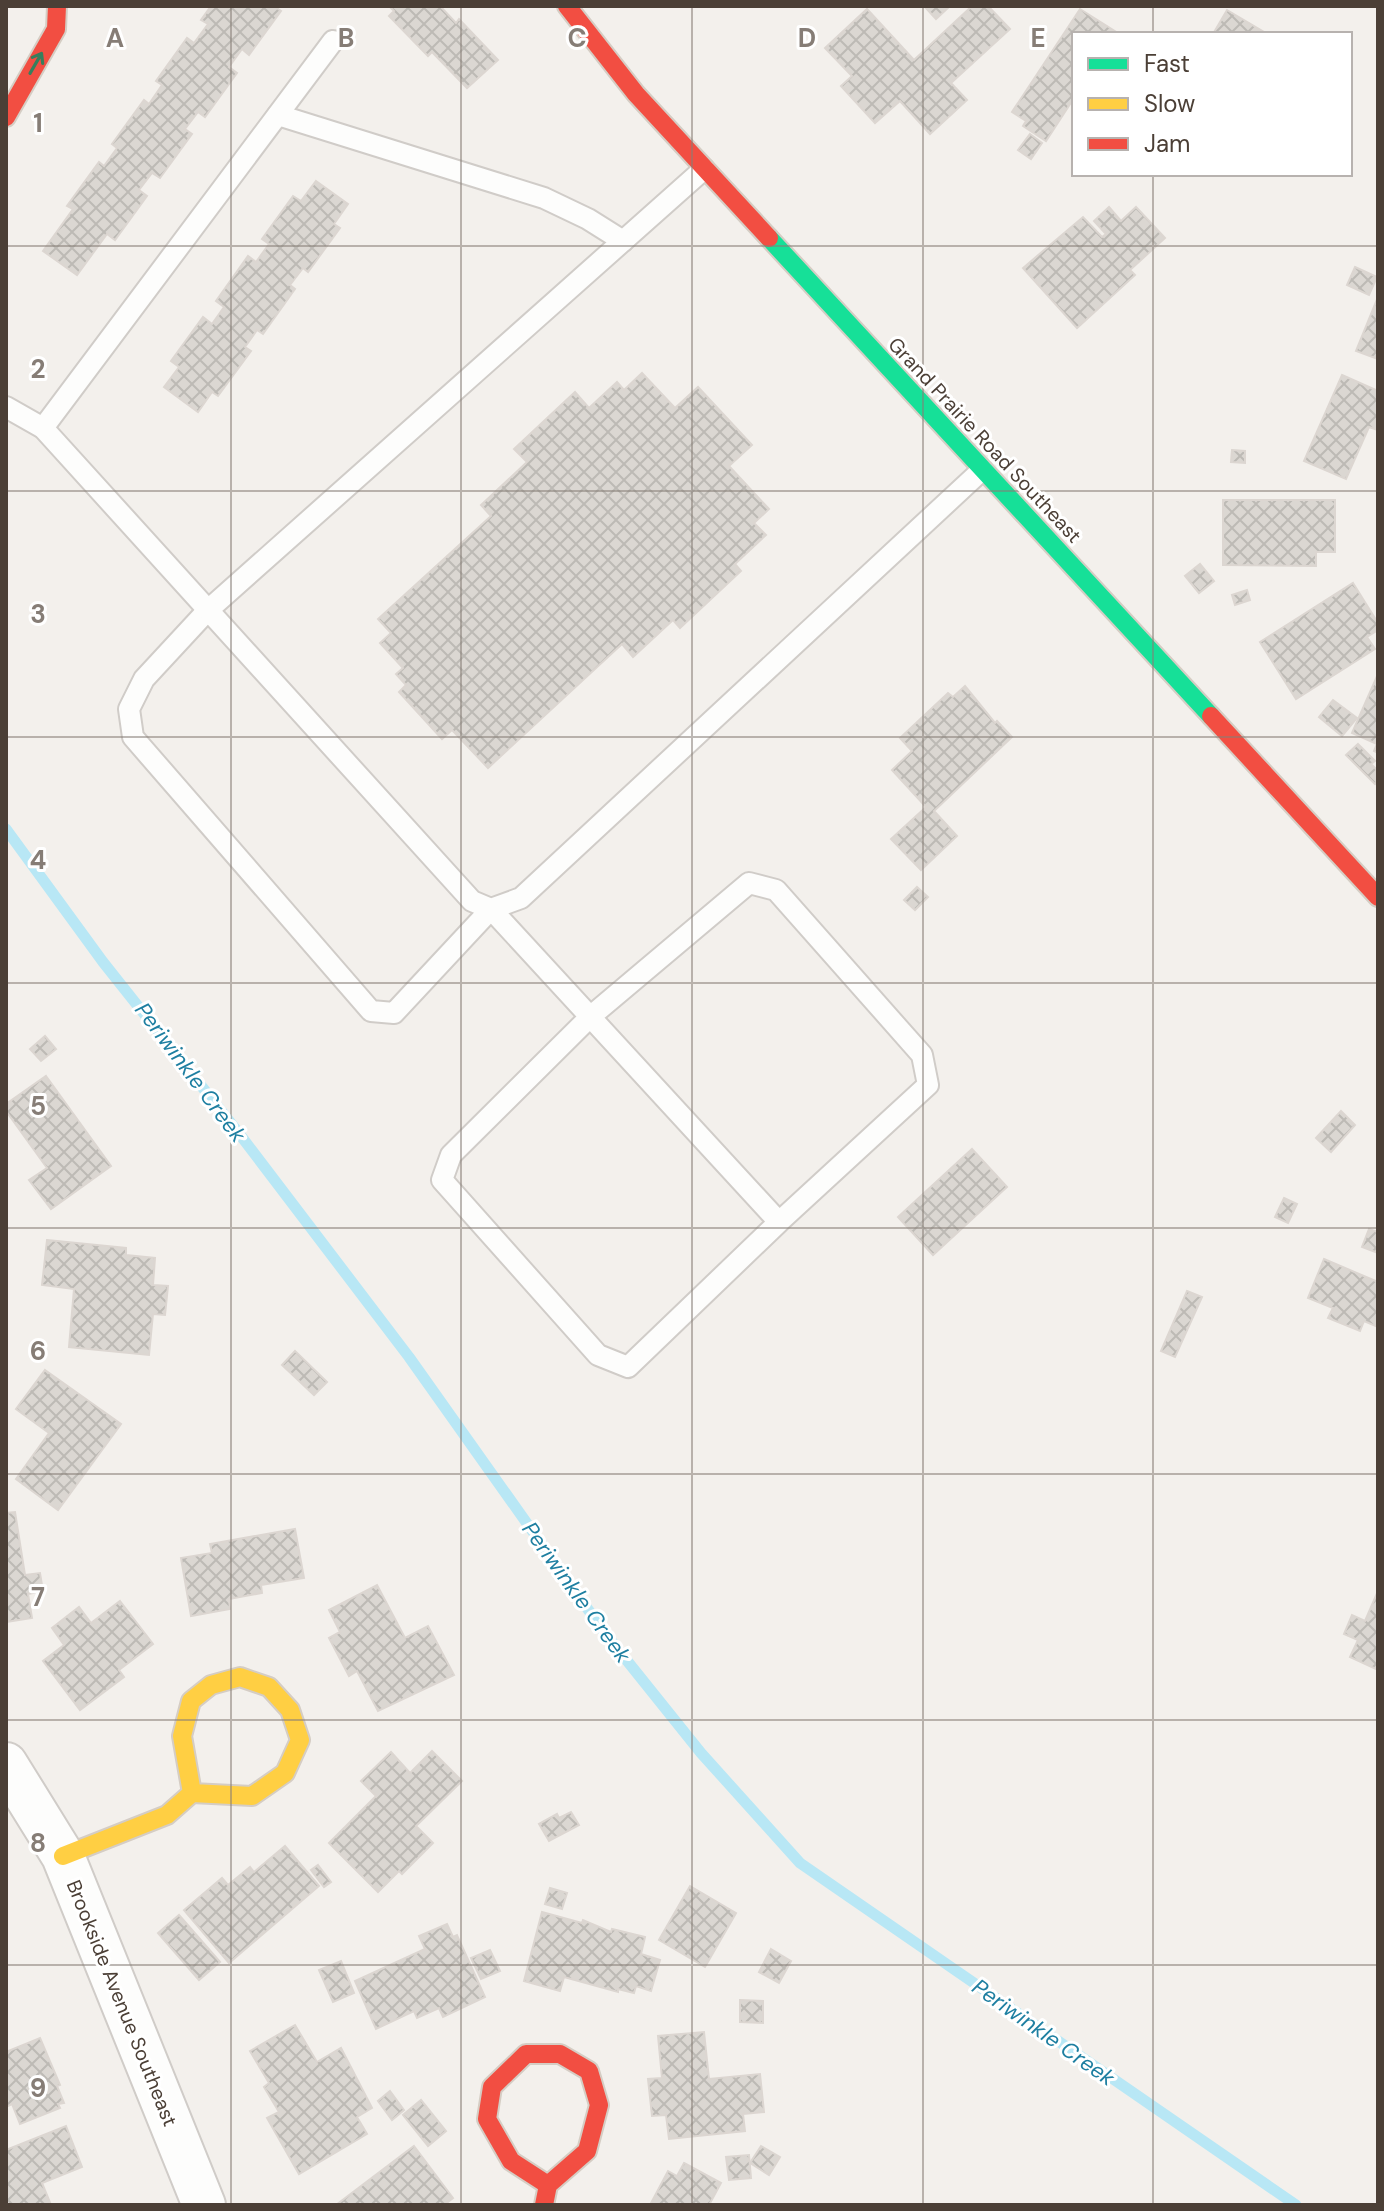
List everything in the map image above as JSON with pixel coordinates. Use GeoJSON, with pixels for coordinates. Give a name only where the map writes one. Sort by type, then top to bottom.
{"type":"FeatureCollection","features":[{"type":"Feature","properties":{"kind":"main road"},"geometry":{"type":"LineString","coordinates":[[6,117],[56,29],[57,6]]}},
{"type":"Feature","properties":{"kind":"main road","name":"Grand Prairie Road Southeast"},"geometry":{"type":"LineString","coordinates":[[567,6],[636,94],[704,169],[1378,897]]}},
{"type":"Feature","properties":{"kind":"main road"},"geometry":{"type":"LineString","coordinates":[[63,1856],[167,1815],[192,1793],[252,1796],[285,1773],[300,1740],[290,1710],[269,1687],[240,1677],[211,1685],[191,1701],[182,1736],[192,1793]]}},
{"type":"Feature","properties":{"kind":"main road"},"geometry":{"type":"LineString","coordinates":[[544,2205],[548,2185],[587,2151],[599,2105],[589,2071],[560,2054],[526,2054],[492,2087],[487,2119],[511,2161],[548,2185]]}},
{"type":"Feature","properties":{"kind":"street","name":"Brookside Avenue Southeast"},"geometry":{"type":"LineString","coordinates":[[6,1764],[63,1856],[204,2205]]}},
{"type":"Feature","properties":{"kind":"lane"},"geometry":{"type":"LineString","coordinates":[[43,428],[333,41]]}},
{"type":"Feature","properties":{"kind":"lane"},"geometry":{"type":"LineString","coordinates":[[278,115],[544,198],[588,219],[623,241]]}},
{"type":"Feature","properties":{"kind":"lane"},"geometry":{"type":"LineString","coordinates":[[704,169],[207,611],[144,679],[129,709],[133,737],[371,1011],[394,1013],[491,909],[521,898],[982,470]]}},
{"type":"Feature","properties":{"kind":"lane"},"geometry":{"type":"LineString","coordinates":[[6,407],[43,428],[472,901],[491,909],[779,1222]]}},
{"type":"Feature","properties":{"kind":"lane"},"geometry":{"type":"LineString","coordinates":[[749,883],[776,890],[922,1055],[928,1085],[779,1222],[628,1367],[598,1355],[442,1180],[451,1155],[590,1017],[749,883]]}},
{"type":"Feature","properties":{"kind":"building"},"geometry":{"type":"Polygon","coordinates":[[[211,6],[274,6],[281,11],[249,55],[242,49],[229,67],[237,73],[205,117],[198,112],[185,129],[192,134],[160,178],[152,173],[139,190],[147,196],[115,240],[107,234],[77,275],[43,251],[73,209],[67,206],[99,162],[104,166],[117,148],[112,144],[144,100],[149,104],[162,85],[156,81],[187,38],[194,43],[208,24],[201,20],[211,6]]]}},
{"type":"Feature","properties":{"kind":"building"},"geometry":{"type":"Polygon","coordinates":[[[389,6],[440,6],[456,23],[459,19],[498,60],[467,88],[432,52],[428,56],[389,16],[394,11],[389,6]]]}},
{"type":"Feature","properties":{"kind":"building"},"geometry":{"type":"Polygon","coordinates":[[[924,6],[950,6],[936,19],[924,6]]]}},
{"type":"Feature","properties":{"kind":"building"},"geometry":{"type":"Polygon","coordinates":[[[972,6],[988,6],[1010,29],[951,83],[967,100],[930,134],[900,101],[875,123],[841,86],[852,76],[825,48],[867,9],[914,60],[972,6]]]}},
{"type":"Feature","properties":{"kind":"building"},"geometry":{"type":"Polygon","coordinates":[[[1080,9],[1116,32],[1072,32],[1072,101],[1046,141],[1023,126],[1026,121],[1012,112],[1080,9]]]}},
{"type":"Feature","properties":{"kind":"building"},"geometry":{"type":"Polygon","coordinates":[[[1227,10],[1264,32],[1214,32],[1227,10]]]}},
{"type":"Feature","properties":{"kind":"building"},"geometry":{"type":"Polygon","coordinates":[[[1030,134],[1042,143],[1031,159],[1018,150],[1030,134]]]}},
{"type":"Feature","properties":{"kind":"building"},"geometry":{"type":"Polygon","coordinates":[[[316,181],[348,204],[334,224],[340,228],[308,272],[303,268],[290,285],[295,289],[263,334],[257,330],[245,347],[251,351],[218,396],[212,392],[198,412],[164,387],[179,367],[171,361],[203,317],[212,324],[224,307],[216,301],[248,256],[256,262],[269,244],[262,239],[293,196],[301,201],[316,181]]]}},
{"type":"Feature","properties":{"kind":"building"},"geometry":{"type":"Polygon","coordinates":[[[1109,207],[1121,221],[1136,207],[1165,238],[1130,270],[1135,275],[1077,328],[1023,268],[1083,217],[1102,237],[1106,234],[1094,221],[1109,207]]]}},
{"type":"Feature","properties":{"kind":"building"},"geometry":{"type":"Polygon","coordinates":[[[1355,267],[1377,277],[1369,295],[1347,285],[1355,267]]]}},
{"type":"Feature","properties":{"kind":"building"},"geometry":{"type":"Polygon","coordinates":[[[1378,297],[1378,359],[1356,351],[1378,297]]]}},
{"type":"Feature","properties":{"kind":"building"},"geometry":{"type":"Polygon","coordinates":[[[642,373],[675,408],[698,387],[752,445],[729,466],[769,509],[754,523],[766,535],[735,564],[741,571],[680,628],[673,620],[633,657],[622,644],[488,768],[452,730],[442,739],[399,692],[406,685],[396,674],[403,668],[380,643],[391,633],[378,619],[491,516],[481,505],[527,462],[514,449],[575,392],[589,408],[617,382],[624,390],[642,373]]]}},
{"type":"Feature","properties":{"kind":"building"},"geometry":{"type":"Polygon","coordinates":[[[1342,375],[1378,391],[1378,430],[1369,427],[1346,479],[1304,461],[1342,375]]]}},
{"type":"Feature","properties":{"kind":"building"},"geometry":{"type":"Polygon","coordinates":[[[1232,450],[1245,451],[1245,463],[1231,462],[1232,450]]]}},
{"type":"Feature","properties":{"kind":"building"},"geometry":{"type":"Polygon","coordinates":[[[1223,500],[1335,500],[1335,552],[1316,552],[1316,566],[1223,565],[1223,500]]]}},
{"type":"Feature","properties":{"kind":"building"},"geometry":{"type":"Polygon","coordinates":[[[1200,564],[1214,581],[1199,593],[1185,576],[1200,564]]]}},
{"type":"Feature","properties":{"kind":"building"},"geometry":{"type":"Polygon","coordinates":[[[1353,583],[1378,623],[1378,630],[1367,637],[1375,649],[1296,699],[1260,642],[1353,583]]]}},
{"type":"Feature","properties":{"kind":"building"},"geometry":{"type":"Polygon","coordinates":[[[1247,590],[1250,600],[1235,605],[1232,595],[1247,590]]]}},
{"type":"Feature","properties":{"kind":"building"},"geometry":{"type":"Polygon","coordinates":[[[1378,674],[1378,753],[1374,751],[1377,744],[1352,733],[1378,674]]]}},
{"type":"Feature","properties":{"kind":"building"},"geometry":{"type":"Polygon","coordinates":[[[965,686],[995,723],[997,721],[1012,737],[934,811],[957,836],[921,870],[891,839],[926,807],[892,770],[912,751],[900,738],[948,693],[953,697],[965,686]]]}},
{"type":"Feature","properties":{"kind":"building"},"geometry":{"type":"Polygon","coordinates":[[[1333,700],[1357,718],[1342,736],[1319,717],[1333,700]]]}},
{"type":"Feature","properties":{"kind":"building"},"geometry":{"type":"Polygon","coordinates":[[[1358,744],[1375,761],[1371,764],[1378,771],[1375,784],[1346,755],[1358,744]]]}},
{"type":"Feature","properties":{"kind":"building"},"geometry":{"type":"Polygon","coordinates":[[[917,887],[928,897],[915,910],[904,900],[917,887]]]}},
{"type":"Feature","properties":{"kind":"building"},"geometry":{"type":"Polygon","coordinates":[[[45,1036],[56,1049],[41,1061],[30,1049],[45,1036]]]}},
{"type":"Feature","properties":{"kind":"building"},"geometry":{"type":"Polygon","coordinates":[[[46,1076],[111,1166],[51,1209],[29,1180],[47,1168],[6,1111],[6,1104],[46,1076]]]}},
{"type":"Feature","properties":{"kind":"building"},"geometry":{"type":"Polygon","coordinates":[[[1341,1111],[1355,1125],[1331,1152],[1316,1138],[1341,1111]]]}},
{"type":"Feature","properties":{"kind":"building"},"geometry":{"type":"Polygon","coordinates":[[[972,1149],[1007,1187],[933,1255],[898,1217],[972,1149]]]}},
{"type":"Feature","properties":{"kind":"building"},"geometry":{"type":"Polygon","coordinates":[[[1284,1198],[1297,1204],[1288,1223],[1275,1217],[1284,1198]]]}},
{"type":"Feature","properties":{"kind":"building"},"geometry":{"type":"Polygon","coordinates":[[[1369,1229],[1378,1232],[1378,1253],[1362,1247],[1369,1229]]]}},
{"type":"Feature","properties":{"kind":"building"},"geometry":{"type":"Polygon","coordinates":[[[47,1240],[126,1248],[126,1255],[155,1258],[153,1285],[168,1286],[165,1315],[153,1314],[149,1355],[69,1347],[74,1289],[42,1285],[47,1240]]]}},
{"type":"Feature","properties":{"kind":"building"},"geometry":{"type":"Polygon","coordinates":[[[1324,1259],[1378,1282],[1378,1327],[1364,1321],[1360,1331],[1328,1318],[1333,1308],[1308,1298],[1324,1259]]]}},
{"type":"Feature","properties":{"kind":"building"},"geometry":{"type":"Polygon","coordinates":[[[1187,1291],[1202,1297],[1175,1357],[1161,1351],[1187,1291]]]}},
{"type":"Feature","properties":{"kind":"building"},"geometry":{"type":"Polygon","coordinates":[[[295,1351],[327,1382],[314,1395],[282,1365],[295,1351]]]}},
{"type":"Feature","properties":{"kind":"building"},"geometry":{"type":"Polygon","coordinates":[[[45,1370],[121,1424],[58,1510],[16,1479],[49,1433],[16,1409],[45,1370]]]}},
{"type":"Feature","properties":{"kind":"building"},"geometry":{"type":"Polygon","coordinates":[[[15,1512],[25,1575],[40,1573],[43,1591],[28,1594],[32,1618],[6,1622],[6,1513],[15,1512]]]}},
{"type":"Feature","properties":{"kind":"building"},"geometry":{"type":"Polygon","coordinates":[[[295,1529],[304,1578],[261,1585],[262,1593],[229,1599],[230,1609],[191,1616],[181,1558],[212,1553],[210,1544],[295,1529]]]}},
{"type":"Feature","properties":{"kind":"building"},"geometry":{"type":"Polygon","coordinates":[[[377,1585],[405,1638],[428,1626],[454,1675],[378,1711],[357,1671],[349,1676],[329,1638],[340,1632],[329,1610],[377,1585]]]}},
{"type":"Feature","properties":{"kind":"building"},"geometry":{"type":"Polygon","coordinates":[[[1378,1591],[1378,1670],[1350,1657],[1358,1640],[1344,1634],[1352,1615],[1365,1621],[1378,1591]]]}},
{"type":"Feature","properties":{"kind":"building"},"geometry":{"type":"Polygon","coordinates":[[[120,1601],[153,1644],[119,1670],[124,1677],[80,1710],[43,1661],[64,1645],[52,1628],[79,1607],[91,1623],[120,1601]]]}},
{"type":"Feature","properties":{"kind":"building"},"geometry":{"type":"Polygon","coordinates":[[[432,1751],[462,1781],[416,1826],[433,1843],[402,1874],[399,1871],[378,1892],[329,1843],[376,1796],[361,1781],[391,1752],[410,1773],[432,1751]]]}},
{"type":"Feature","properties":{"kind":"building"},"geometry":{"type":"Polygon","coordinates":[[[571,1812],[579,1825],[549,1841],[539,1824],[557,1814],[559,1818],[571,1812]]]}},
{"type":"Feature","properties":{"kind":"building"},"geometry":{"type":"Polygon","coordinates":[[[285,1846],[319,1886],[229,1963],[184,1910],[222,1878],[228,1885],[250,1867],[254,1872],[285,1846]]]}},
{"type":"Feature","properties":{"kind":"building"},"geometry":{"type":"Polygon","coordinates":[[[318,1865],[331,1882],[324,1887],[311,1870],[318,1865]]]}},
{"type":"Feature","properties":{"kind":"building"},"geometry":{"type":"Polygon","coordinates":[[[690,1886],[736,1913],[705,1967],[659,1940],[690,1886]]]}},
{"type":"Feature","properties":{"kind":"building"},"geometry":{"type":"Polygon","coordinates":[[[550,1888],[567,1893],[562,1909],[545,1904],[550,1888]]]}},
{"type":"Feature","properties":{"kind":"building"},"geometry":{"type":"Polygon","coordinates":[[[542,1912],[582,1923],[583,1920],[611,1932],[612,1929],[645,1937],[641,1954],[660,1960],[651,1991],[636,1986],[634,1993],[618,1989],[618,1992],[564,1977],[560,1991],[524,1981],[542,1912]]]}},
{"type":"Feature","properties":{"kind":"building"},"geometry":{"type":"Polygon","coordinates":[[[179,1915],[220,1962],[199,1980],[158,1933],[179,1915]]]}},
{"type":"Feature","properties":{"kind":"building"},"geometry":{"type":"Polygon","coordinates":[[[447,1924],[453,1937],[457,1935],[485,1997],[443,2017],[439,2008],[417,2018],[414,2011],[376,2029],[355,1981],[425,1949],[419,1936],[447,1924]]]}},
{"type":"Feature","properties":{"kind":"building"},"geometry":{"type":"Polygon","coordinates":[[[771,1949],[791,1961],[779,1983],[759,1972],[771,1949]]]}},
{"type":"Feature","properties":{"kind":"building"},"geometry":{"type":"Polygon","coordinates":[[[490,1950],[500,1971],[481,1979],[471,1958],[490,1950]]]}},
{"type":"Feature","properties":{"kind":"building"},"geometry":{"type":"Polygon","coordinates":[[[341,1961],[354,1993],[333,2002],[319,1970],[341,1961]]]}},
{"type":"Feature","properties":{"kind":"building"},"geometry":{"type":"Polygon","coordinates":[[[740,2000],[763,2001],[763,2023],[740,2022],[740,2000]]]}},
{"type":"Feature","properties":{"kind":"building"},"geometry":{"type":"Polygon","coordinates":[[[295,2025],[317,2062],[341,2048],[372,2108],[357,2117],[367,2134],[299,2174],[267,2118],[279,2112],[264,2087],[269,2083],[250,2051],[295,2025]]]}},
{"type":"Feature","properties":{"kind":"building"},"geometry":{"type":"Polygon","coordinates":[[[704,2032],[709,2079],[760,2074],[764,2112],[743,2114],[745,2131],[669,2139],[666,2115],[652,2116],[648,2079],[662,2078],[658,2036],[704,2032]]]}},
{"type":"Feature","properties":{"kind":"building"},"geometry":{"type":"Polygon","coordinates":[[[40,2038],[60,2085],[57,2086],[64,2103],[58,2104],[60,2108],[20,2124],[12,2104],[6,2107],[6,2052],[40,2038]]]}},
{"type":"Feature","properties":{"kind":"building"},"geometry":{"type":"Polygon","coordinates":[[[390,2091],[404,2110],[392,2120],[378,2101],[390,2091]]]}},
{"type":"Feature","properties":{"kind":"building"},"geometry":{"type":"Polygon","coordinates":[[[421,2100],[446,2131],[428,2146],[403,2115],[421,2100]]]}},
{"type":"Feature","properties":{"kind":"building"},"geometry":{"type":"Polygon","coordinates":[[[66,2126],[82,2167],[42,2183],[51,2205],[6,2205],[6,2150],[66,2126]]]}},
{"type":"Feature","properties":{"kind":"building"},"geometry":{"type":"Polygon","coordinates":[[[414,2146],[453,2198],[444,2205],[336,2205],[414,2146]]]}},
{"type":"Feature","properties":{"kind":"building"},"geometry":{"type":"Polygon","coordinates":[[[761,2146],[780,2157],[769,2175],[750,2163],[761,2146]]]}},
{"type":"Feature","properties":{"kind":"building"},"geometry":{"type":"Polygon","coordinates":[[[749,2155],[751,2178],[729,2180],[726,2157],[749,2155]]]}},
{"type":"Feature","properties":{"kind":"building"},"geometry":{"type":"Polygon","coordinates":[[[684,2163],[721,2183],[709,2205],[650,2205],[668,2171],[677,2176],[684,2163]]]}},
{"type":"Feature","properties":{"kind":"waterway","name":"Periwinkle Creek"},"geometry":{"type":"LineString","coordinates":[[6,829],[103,962],[241,1136],[409,1357],[604,1632],[701,1753],[800,1863],[1296,2205]]}},
{"type":"Feature","properties":{"kind":"traffic: fast"},"geometry":{"type":"LineString","coordinates":[[769,238],[1211,716]]}},
{"type":"Feature","properties":{"kind":"traffic: slow"},"geometry":{"type":"LineString","coordinates":[[63,1856],[167,1815],[192,1793],[252,1796],[285,1773],[300,1740],[290,1710],[269,1687],[240,1677],[211,1685],[191,1701],[182,1736],[192,1793]]}},
{"type":"Feature","properties":{"kind":"traffic: jam"},"geometry":{"type":"LineString","coordinates":[[6,117],[56,29],[57,6]]}},
{"type":"Feature","properties":{"kind":"traffic: jam"},"geometry":{"type":"LineString","coordinates":[[567,6],[636,94],[769,238]]}},
{"type":"Feature","properties":{"kind":"traffic: jam"},"geometry":{"type":"LineString","coordinates":[[1211,716],[1378,897]]}},
{"type":"Feature","properties":{"kind":"traffic: jam"},"geometry":{"type":"LineString","coordinates":[[544,2205],[548,2185],[587,2151],[599,2105],[589,2071],[560,2054],[526,2054],[492,2087],[487,2119],[511,2161],[548,2185]]}}]}
